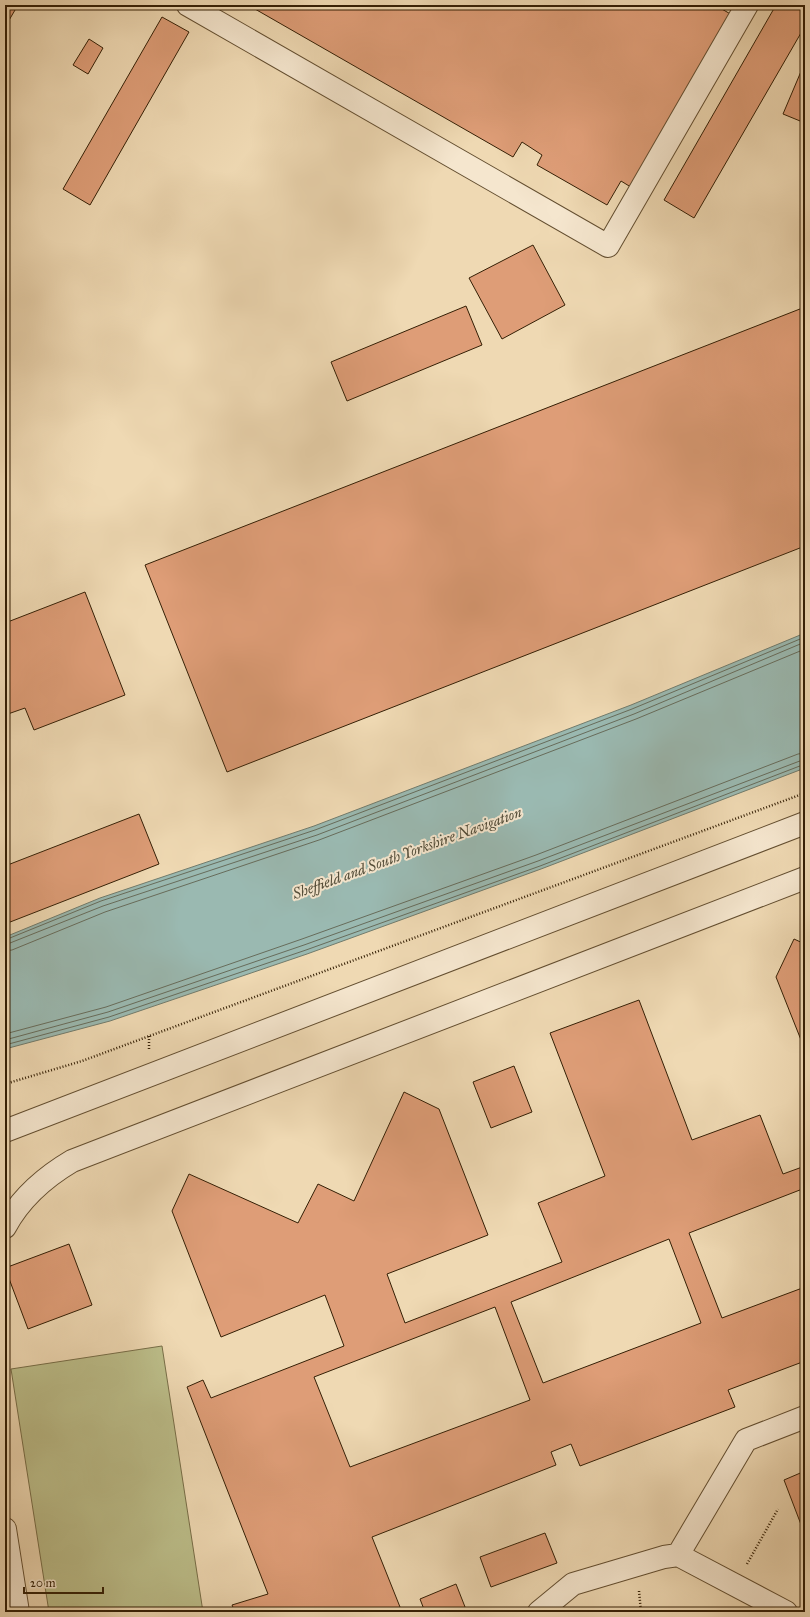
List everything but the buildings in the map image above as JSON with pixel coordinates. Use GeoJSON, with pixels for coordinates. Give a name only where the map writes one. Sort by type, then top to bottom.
{"type":"FeatureCollection","features":[{"type":"Feature","properties":{"kind":"lane"},"geometry":{"type":"LineString","coordinates":[[188,5],[608,246],[747,5]]}},
{"type":"Feature","properties":{"kind":"lane"},"geometry":{"type":"LineString","coordinates":[[5,1131],[805,823]]}},
{"type":"Feature","properties":{"kind":"lane"},"geometry":{"type":"LineString","coordinates":[[5,1227],[28,1196],[44,1180],[72,1161],[805,878]]}},
{"type":"Feature","properties":{"kind":"lane"},"geometry":{"type":"LineString","coordinates":[[678,1555],[746,1440],[805,1417]]}},
{"type":"Feature","properties":{"kind":"lane"},"geometry":{"type":"LineString","coordinates":[[5,1530],[18,1612]]}},
{"type":"Feature","properties":{"kind":"lane"},"geometry":{"type":"LineString","coordinates":[[539,1612],[573,1584],[664,1556],[678,1555],[786,1612]]}},
{"type":"Feature","properties":{"kind":"path"},"geometry":{"type":"LineString","coordinates":[[5,1084],[89,1058],[805,793]]}},
{"type":"Feature","properties":{"kind":"path"},"geometry":{"type":"LineString","coordinates":[[736,1585],[778,1509]]}},
{"type":"Feature","properties":{"kind":"green space"},"geometry":{"type":"Polygon","coordinates":[[[162,1346],[203,1612],[49,1612],[11,1369],[162,1346]]]}},
{"type":"Feature","properties":{"kind":"water","name":"Sheffield and South Yorkshire Navigation"},"geometry":{"type":"Polygon","coordinates":[[[805,633],[805,768],[541,869],[307,954],[110,1021],[5,1049],[5,937],[100,898],[314,826],[631,705],[805,633]]]}}]}
